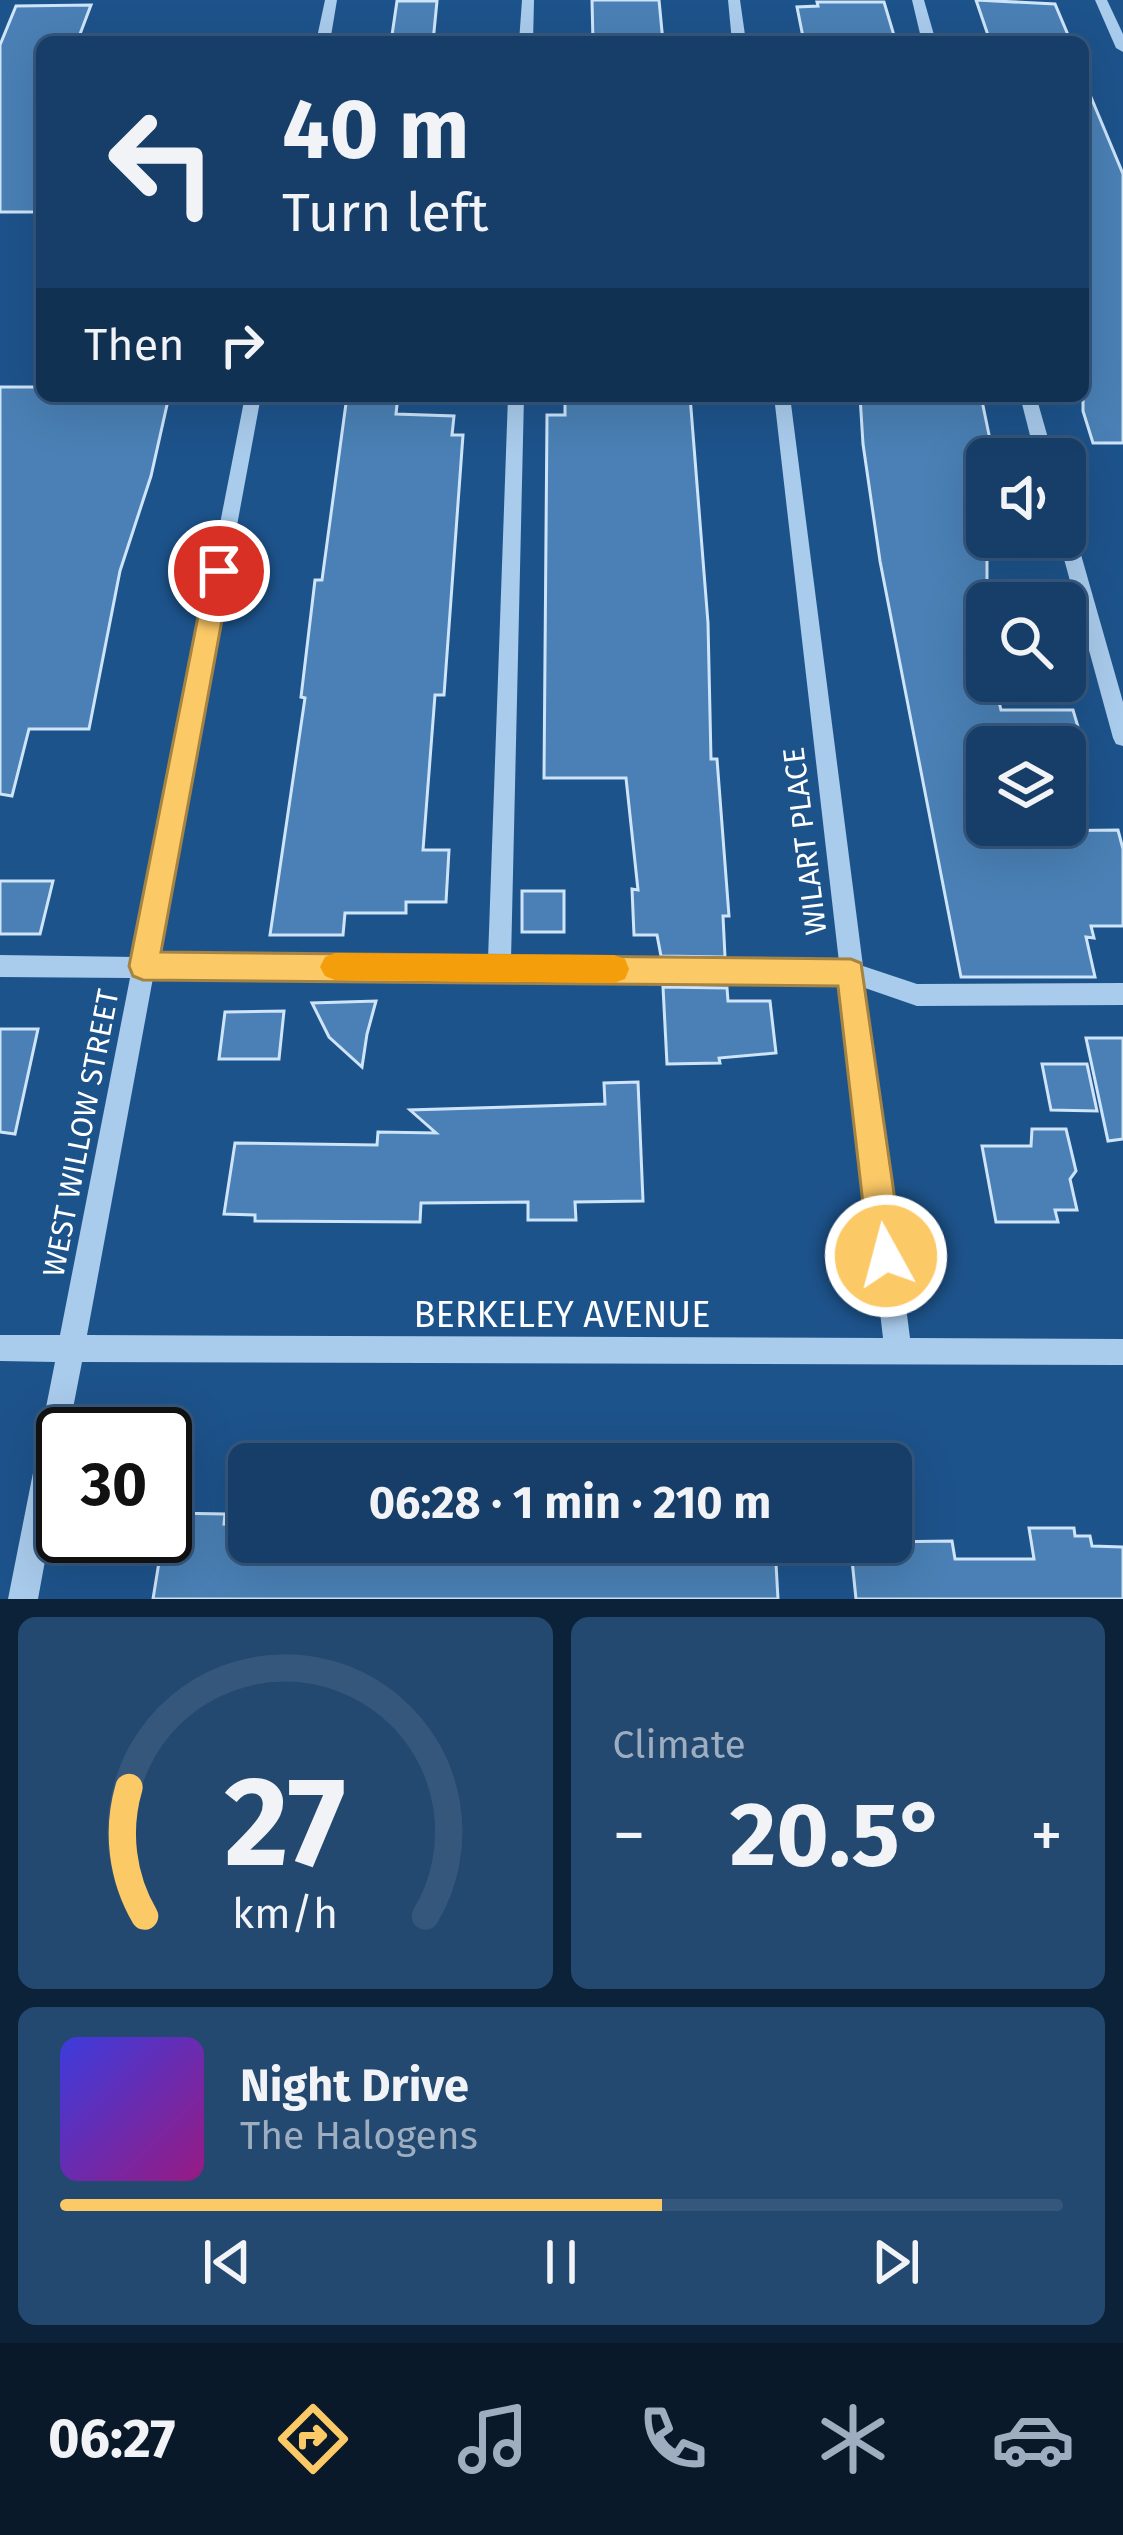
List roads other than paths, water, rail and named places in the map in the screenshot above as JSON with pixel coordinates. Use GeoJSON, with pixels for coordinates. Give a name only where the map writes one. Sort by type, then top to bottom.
{"type":"FeatureCollection","features":[{"type":"Feature","properties":{"kind":"street"},"geometry":{"type":"LineString","coordinates":[[324,36],[331,0]]}},
{"type":"Feature","properties":{"kind":"street"},"geometry":{"type":"LineString","coordinates":[[526,36],[528,0]]}},
{"type":"Feature","properties":{"kind":"street"},"geometry":{"type":"LineString","coordinates":[[734,0],[738,36]]}},
{"type":"Feature","properties":{"kind":"street"},"geometry":{"type":"LineString","coordinates":[[917,0],[927,36]]}},
{"type":"Feature","properties":{"kind":"street"},"geometry":{"type":"LineString","coordinates":[[1101,0],[1123,48]]}},
{"type":"Feature","properties":{"kind":"street","name":"WEST WILLOW STREET"},"geometry":{"type":"LineString","coordinates":[[23,1599],[252,402]]}},
{"type":"Feature","properties":{"kind":"street"},"geometry":{"type":"LineString","coordinates":[[499,967],[516,402]]}},
{"type":"Feature","properties":{"kind":"street","name":"WILART PLACE"},"geometry":{"type":"LineString","coordinates":[[783,402],[898,1351]]}},
{"type":"Feature","properties":{"kind":"street"},"geometry":{"type":"LineString","coordinates":[[1030,402],[1039,438]]}},
{"type":"Feature","properties":{"kind":"street"},"geometry":{"type":"LineString","coordinates":[[1073,558],[1123,738]]}},
{"type":"Feature","properties":{"kind":"street"},"geometry":{"type":"LineString","coordinates":[[0,966],[851,973],[916,995],[1123,994]]}},
{"type":"Feature","properties":{"kind":"street","name":"BERKELEY AVENUE"},"geometry":{"type":"LineString","coordinates":[[0,1348],[1123,1352]]}}]}
